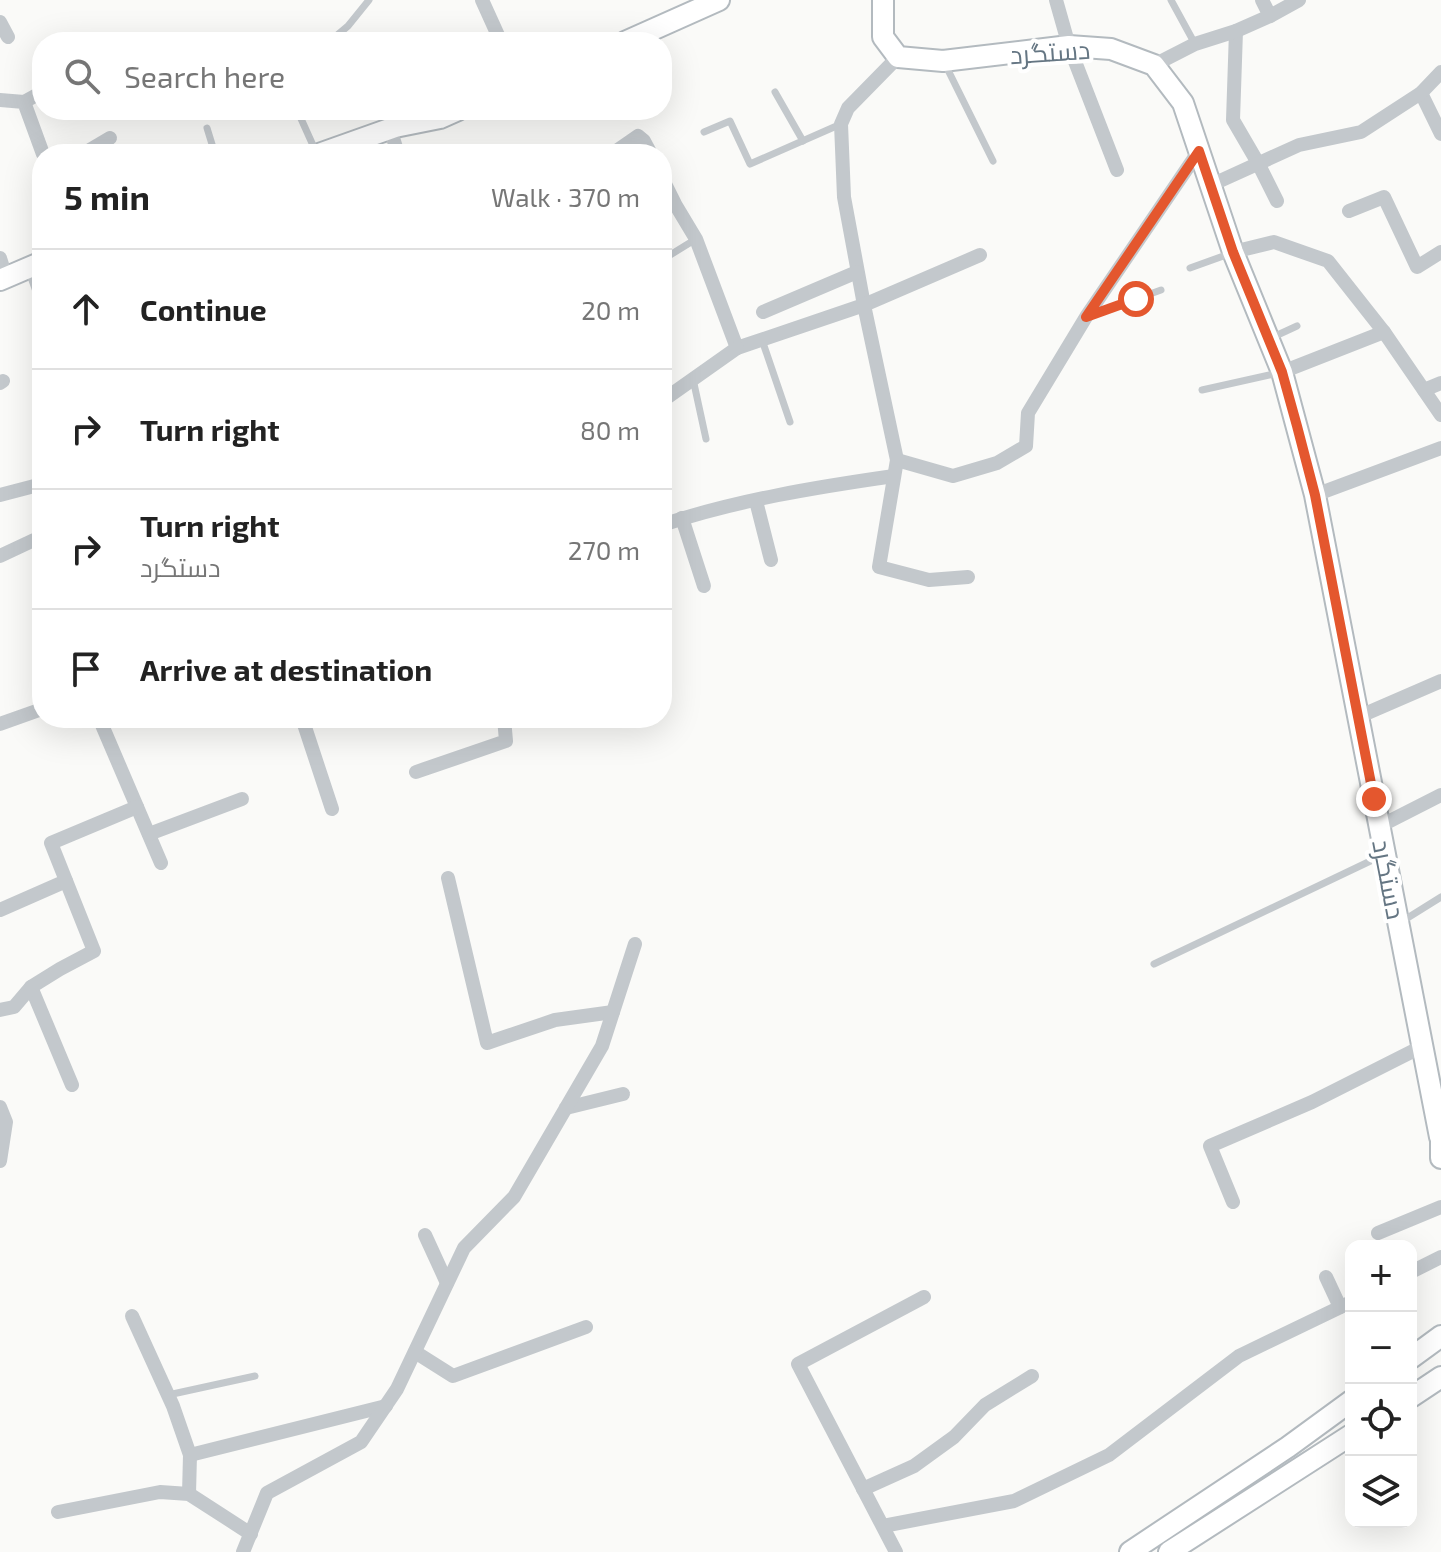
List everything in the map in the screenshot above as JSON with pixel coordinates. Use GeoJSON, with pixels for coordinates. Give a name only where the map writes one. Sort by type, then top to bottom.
{"type":"FeatureCollection","features":[{"type":"Feature","properties":{"kind":"main road"},"geometry":{"type":"LineString","coordinates":[[644,32],[692,6],[719,0]]}},
{"type":"Feature","properties":{"kind":"main road"},"geometry":{"type":"LineString","coordinates":[[883,0],[883,37],[898,57]]}},
{"type":"Feature","properties":{"kind":"main road","name":"دستگرد"},"geometry":{"type":"LineString","coordinates":[[898,57],[943,61],[1069,46],[1111,49],[1154,65],[1183,103],[1233,252],[1282,372],[1315,495],[1423,1046],[1437,1097],[1441,1158]]}},
{"type":"Feature","properties":{"kind":"main road"},"geometry":{"type":"LineString","coordinates":[[346,144],[390,128],[430,120]]}},
{"type":"Feature","properties":{"kind":"main road"},"geometry":{"type":"LineString","coordinates":[[2,272],[32,266]]}},
{"type":"Feature","properties":{"kind":"main road"},"geometry":{"type":"LineString","coordinates":[[1417,1354],[1441,1336]]}},
{"type":"Feature","properties":{"kind":"main road"},"geometry":{"type":"LineString","coordinates":[[1417,1393],[1441,1377]]}},
{"type":"Feature","properties":{"kind":"main road"},"geometry":{"type":"LineString","coordinates":[[1130,1552],[1345,1405]]}},
{"type":"Feature","properties":{"kind":"main road"},"geometry":{"type":"LineString","coordinates":[[1169,1552],[1345,1439]]}},
{"type":"Feature","properties":{"kind":"street"},"geometry":{"type":"LineString","coordinates":[[482,0],[496,32]]}},
{"type":"Feature","properties":{"kind":"street"},"geometry":{"type":"LineString","coordinates":[[1057,0],[1069,46],[1117,170]]}},
{"type":"Feature","properties":{"kind":"street"},"geometry":{"type":"LineString","coordinates":[[1262,0],[1270,16]]}},
{"type":"Feature","properties":{"kind":"street"},"geometry":{"type":"LineString","coordinates":[[1154,65],[1195,44],[1270,16],[1299,0]]}},
{"type":"Feature","properties":{"kind":"street"},"geometry":{"type":"LineString","coordinates":[[0,22],[8,37]]}},
{"type":"Feature","properties":{"kind":"street"},"geometry":{"type":"LineString","coordinates":[[1236,31],[1233,120],[1277,201]]}},
{"type":"Feature","properties":{"kind":"street"},"geometry":{"type":"LineString","coordinates":[[898,57],[848,108],[841,124],[844,197],[897,460],[879,567],[929,580],[968,577]]}},
{"type":"Feature","properties":{"kind":"street"},"geometry":{"type":"LineString","coordinates":[[1211,185],[1299,145],[1361,132],[1421,93],[1441,72]]}},
{"type":"Feature","properties":{"kind":"street"},"geometry":{"type":"LineString","coordinates":[[1421,93],[1441,134]]}},
{"type":"Feature","properties":{"kind":"street"},"geometry":{"type":"LineString","coordinates":[[0,100],[24,102],[32,98]]}},
{"type":"Feature","properties":{"kind":"street"},"geometry":{"type":"LineString","coordinates":[[24,102],[39,144]]}},
{"type":"Feature","properties":{"kind":"street"},"geometry":{"type":"LineString","coordinates":[[390,128],[395,144]]}},
{"type":"Feature","properties":{"kind":"street"},"geometry":{"type":"LineString","coordinates":[[626,144],[638,136],[646,144]]}},
{"type":"Feature","properties":{"kind":"street"},"geometry":{"type":"LineString","coordinates":[[100,144],[110,138]]}},
{"type":"Feature","properties":{"kind":"street"},"geometry":{"type":"LineString","coordinates":[[897,460],[953,476],[997,463],[1026,446],[1028,413],[1086,317],[1199,151]]}},
{"type":"Feature","properties":{"kind":"street"},"geometry":{"type":"LineString","coordinates":[[1349,211],[1384,197],[1417,267],[1441,252]]}},
{"type":"Feature","properties":{"kind":"street"},"geometry":{"type":"LineString","coordinates":[[672,198],[696,239],[737,348]]}},
{"type":"Feature","properties":{"kind":"street"},"geometry":{"type":"LineString","coordinates":[[1233,252],[1274,242],[1328,261],[1384,332],[1441,415]]}},
{"type":"Feature","properties":{"kind":"street"},"geometry":{"type":"LineString","coordinates":[[672,394],[737,348],[864,305],[980,255]]}},
{"type":"Feature","properties":{"kind":"street"},"geometry":{"type":"LineString","coordinates":[[763,312],[857,272]]}},
{"type":"Feature","properties":{"kind":"street"},"geometry":{"type":"LineString","coordinates":[[1282,372],[1384,332]]}},
{"type":"Feature","properties":{"kind":"street"},"geometry":{"type":"LineString","coordinates":[[1424,390],[1441,383]]}},
{"type":"Feature","properties":{"kind":"street"},"geometry":{"type":"LineString","coordinates":[[1315,495],[1441,448]]}},
{"type":"Feature","properties":{"kind":"street"},"geometry":{"type":"LineString","coordinates":[[672,522],[756,501],[894,476]]}},
{"type":"Feature","properties":{"kind":"street"},"geometry":{"type":"LineString","coordinates":[[0,495],[32,487]]}},
{"type":"Feature","properties":{"kind":"street"},"geometry":{"type":"LineString","coordinates":[[756,501],[771,560]]}},
{"type":"Feature","properties":{"kind":"street"},"geometry":{"type":"LineString","coordinates":[[682,518],[704,586]]}},
{"type":"Feature","properties":{"kind":"street"},"geometry":{"type":"LineString","coordinates":[[0,556],[32,541]]}},
{"type":"Feature","properties":{"kind":"street"},"geometry":{"type":"LineString","coordinates":[[1358,717],[1441,681]]}},
{"type":"Feature","properties":{"kind":"street"},"geometry":{"type":"LineString","coordinates":[[0,724],[32,713]]}},
{"type":"Feature","properties":{"kind":"street"},"geometry":{"type":"LineString","coordinates":[[103,728],[161,863]]}},
{"type":"Feature","properties":{"kind":"street"},"geometry":{"type":"LineString","coordinates":[[305,728],[332,809]]}},
{"type":"Feature","properties":{"kind":"street"},"geometry":{"type":"LineString","coordinates":[[416,772],[506,741],[505,728]]}},
{"type":"Feature","properties":{"kind":"street"},"geometry":{"type":"LineString","coordinates":[[1380,826],[1441,795]]}},
{"type":"Feature","properties":{"kind":"street"},"geometry":{"type":"LineString","coordinates":[[149,834],[242,799]]}},
{"type":"Feature","properties":{"kind":"street"},"geometry":{"type":"LineString","coordinates":[[0,1010],[14,1007],[31,987],[94,951],[51,843],[137,807]]}},
{"type":"Feature","properties":{"kind":"street"},"geometry":{"type":"LineString","coordinates":[[448,878],[487,1043],[555,1020],[613,1012]]}},
{"type":"Feature","properties":{"kind":"street"},"geometry":{"type":"LineString","coordinates":[[0,910],[66,881]]}},
{"type":"Feature","properties":{"kind":"street"},"geometry":{"type":"LineString","coordinates":[[243,1552],[267,1493],[361,1442],[397,1389],[464,1248],[514,1197],[602,1046],[635,944]]}},
{"type":"Feature","properties":{"kind":"street"},"geometry":{"type":"LineString","coordinates":[[31,987],[72,1085]]}},
{"type":"Feature","properties":{"kind":"street"},"geometry":{"type":"LineString","coordinates":[[1233,1202],[1210,1146],[1312,1102],[1423,1046]]}},
{"type":"Feature","properties":{"kind":"street"},"geometry":{"type":"LineString","coordinates":[[566,1108],[623,1094]]}},
{"type":"Feature","properties":{"kind":"street"},"geometry":{"type":"LineString","coordinates":[[0,1107],[6,1122],[0,1161]]}},
{"type":"Feature","properties":{"kind":"street"},"geometry":{"type":"LineString","coordinates":[[1378,1233],[1441,1207]]}},
{"type":"Feature","properties":{"kind":"street"},"geometry":{"type":"LineString","coordinates":[[425,1235],[447,1283]]}},
{"type":"Feature","properties":{"kind":"street"},"geometry":{"type":"LineString","coordinates":[[1417,1269],[1441,1257]]}},
{"type":"Feature","properties":{"kind":"street"},"geometry":{"type":"LineString","coordinates":[[1326,1277],[1345,1304]]}},
{"type":"Feature","properties":{"kind":"street"},"geometry":{"type":"LineString","coordinates":[[896,1552],[798,1364],[924,1297]]}},
{"type":"Feature","properties":{"kind":"street"},"geometry":{"type":"LineString","coordinates":[[883,1526],[1014,1501],[1109,1455],[1239,1356],[1345,1305]]}},
{"type":"Feature","properties":{"kind":"street"},"geometry":{"type":"LineString","coordinates":[[132,1316],[168,1395],[190,1455],[189,1494]]}},
{"type":"Feature","properties":{"kind":"street"},"geometry":{"type":"LineString","coordinates":[[415,1352],[453,1376],[586,1327]]}},
{"type":"Feature","properties":{"kind":"street"},"geometry":{"type":"LineString","coordinates":[[863,1489],[914,1466],[954,1437],[985,1405],[1032,1376]]}},
{"type":"Feature","properties":{"kind":"street"},"geometry":{"type":"LineString","coordinates":[[190,1455],[386,1406]]}},
{"type":"Feature","properties":{"kind":"street"},"geometry":{"type":"LineString","coordinates":[[58,1512],[160,1492],[189,1494],[251,1534]]}},
{"type":"Feature","properties":{"kind":"lane"},"geometry":{"type":"LineString","coordinates":[[341,32],[369,0]]}},
{"type":"Feature","properties":{"kind":"lane"},"geometry":{"type":"LineString","coordinates":[[1171,0],[1195,44]]}},
{"type":"Feature","properties":{"kind":"lane"},"geometry":{"type":"LineString","coordinates":[[943,61],[993,161]]}},
{"type":"Feature","properties":{"kind":"lane"},"geometry":{"type":"LineString","coordinates":[[775,92],[803,141]]}},
{"type":"Feature","properties":{"kind":"lane"},"geometry":{"type":"LineString","coordinates":[[302,120],[313,144]]}},
{"type":"Feature","properties":{"kind":"lane"},"geometry":{"type":"LineString","coordinates":[[704,132],[730,121],[750,164],[841,124]]}},
{"type":"Feature","properties":{"kind":"lane"},"geometry":{"type":"LineString","coordinates":[[207,128],[212,144]]}},
{"type":"Feature","properties":{"kind":"lane"},"geometry":{"type":"LineString","coordinates":[[672,254],[696,239]]}},
{"type":"Feature","properties":{"kind":"lane"},"geometry":{"type":"LineString","coordinates":[[1190,268],[1233,252]]}},
{"type":"Feature","properties":{"kind":"lane"},"geometry":{"type":"LineString","coordinates":[[1086,317],[1161,290]]}},
{"type":"Feature","properties":{"kind":"lane"},"geometry":{"type":"LineString","coordinates":[[1269,339],[1297,326]]}},
{"type":"Feature","properties":{"kind":"lane"},"geometry":{"type":"LineString","coordinates":[[762,340],[790,422]]}},
{"type":"Feature","properties":{"kind":"lane"},"geometry":{"type":"LineString","coordinates":[[1202,390],[1282,372]]}},
{"type":"Feature","properties":{"kind":"lane"},"geometry":{"type":"LineString","coordinates":[[693,379],[706,439]]}},
{"type":"Feature","properties":{"kind":"lane"},"geometry":{"type":"LineString","coordinates":[[1154,964],[1385,854]]}},
{"type":"Feature","properties":{"kind":"lane"},"geometry":{"type":"LineString","coordinates":[[1399,923],[1441,897]]}},
{"type":"Feature","properties":{"kind":"lane"},"geometry":{"type":"LineString","coordinates":[[168,1395],[255,1376]]}},
{"type":"Feature","properties":{"kind":"route"},"geometry":{"type":"LineString","coordinates":[[1136,299],[1086,317],[1199,151],[1233,252],[1282,372],[1297,426],[1315,495],[1374,799]]}}]}
